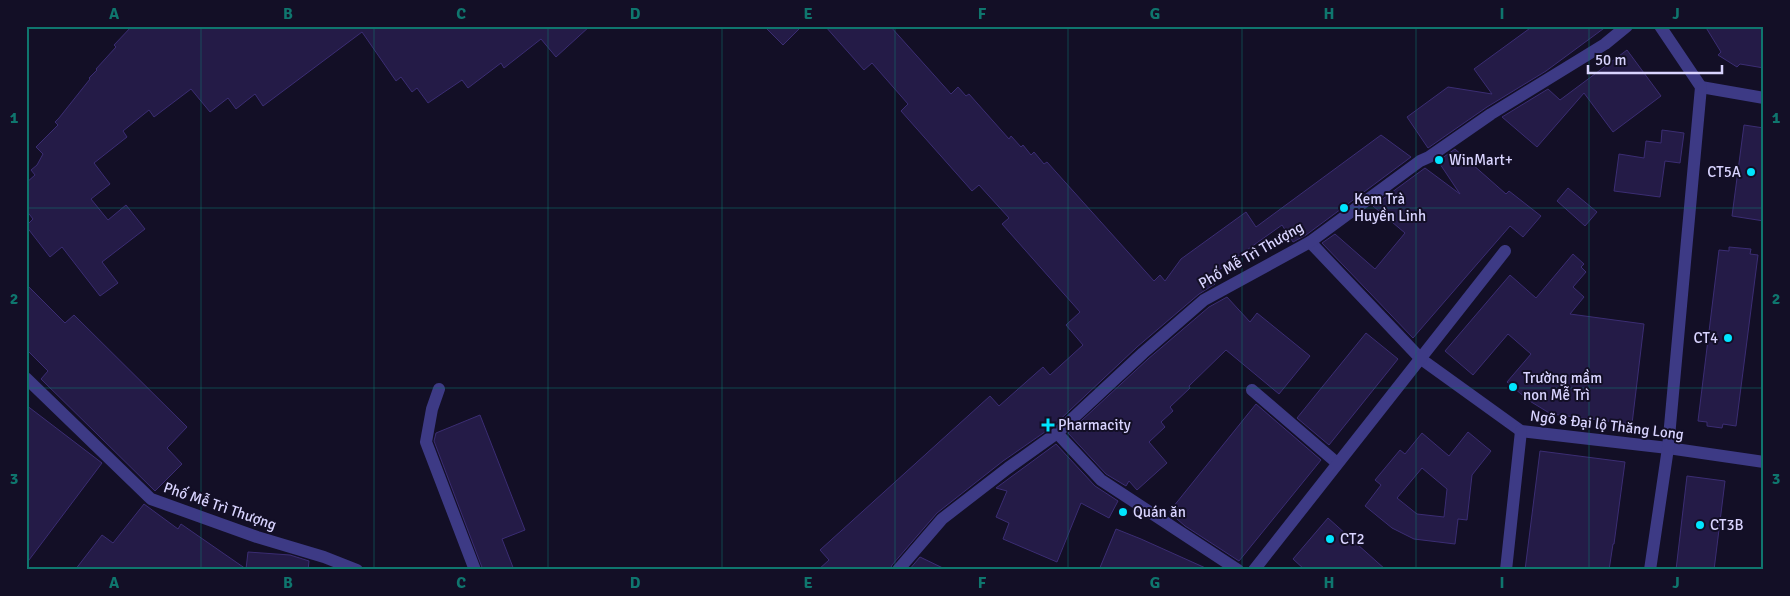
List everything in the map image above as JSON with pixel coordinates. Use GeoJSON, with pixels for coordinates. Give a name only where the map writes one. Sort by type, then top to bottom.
{"type":"FeatureCollection","features":[{"type":"Feature","properties":{"kind":"street","name":"Phố Mễ Trì Thượng"},"geometry":{"type":"LineString","coordinates":[[898,570],[942,519],[1057,433],[1143,353],[1204,300],[1310,242],[1420,161],[1429,157],[1491,114],[1605,44],[1627,26]]}},
{"type":"Feature","properties":{"kind":"street"},"geometry":{"type":"LineString","coordinates":[[1650,570],[1668,448],[1702,87],[1660,26]]}},
{"type":"Feature","properties":{"kind":"street"},"geometry":{"type":"LineString","coordinates":[[1702,87],[1764,98]]}},
{"type":"Feature","properties":{"kind":"street","name":"Ngõ 8 Đại lộ Thăng Long"},"geometry":{"type":"LineString","coordinates":[[1310,242],[1421,359],[1521,431],[1668,448],[1764,462]]}},
{"type":"Feature","properties":{"kind":"street"},"geometry":{"type":"LineString","coordinates":[[1254,570],[1505,251]]}},
{"type":"Feature","properties":{"kind":"street","name":"Phố Mễ Trì Thượng"},"geometry":{"type":"LineString","coordinates":[[26,378],[151,499],[257,537],[324,557],[357,570]]}},
{"type":"Feature","properties":{"kind":"street"},"geometry":{"type":"LineString","coordinates":[[439,389],[432,409],[426,442],[475,570]]}},
{"type":"Feature","properties":{"kind":"street"},"geometry":{"type":"LineString","coordinates":[[1252,390],[1337,463]]}},
{"type":"Feature","properties":{"kind":"street"},"geometry":{"type":"LineString","coordinates":[[1506,570],[1521,431]]}},
{"type":"Feature","properties":{"kind":"street"},"geometry":{"type":"LineString","coordinates":[[1057,433],[1102,480],[1238,570]]}},
{"type":"Feature","properties":{"kind":"building"},"geometry":{"type":"Polygon","coordinates":[[[132,26],[590,26],[556,57],[541,39],[504,68],[501,63],[468,88],[462,80],[428,103],[417,88],[412,92],[401,77],[396,81],[362,32],[263,106],[255,94],[236,109],[228,98],[210,112],[191,89],[154,117],[149,110],[123,131],[127,137],[94,163],[110,184],[91,199],[108,220],[126,205],[145,229],[102,262],[118,283],[100,296],[62,247],[50,257],[26,226],[33,219],[26,210],[26,183],[35,175],[31,170],[37,165],[43,154],[36,147],[58,125],[55,122],[96,69],[116,47],[114,45],[132,26]]]}},
{"type":"Feature","properties":{"kind":"building"},"geometry":{"type":"Polygon","coordinates":[[[764,26],[802,26],[783,45],[764,26]]]}},
{"type":"Feature","properties":{"kind":"building"},"geometry":{"type":"Polygon","coordinates":[[[825,26],[890,26],[951,94],[958,87],[966,96],[969,94],[1009,139],[1011,136],[1021,147],[1023,145],[1031,155],[1034,152],[1044,164],[1047,162],[1154,281],[1160,275],[1165,281],[1181,259],[1246,212],[1256,227],[1381,135],[1411,157],[1306,235],[1293,242],[1282,225],[1209,277],[1215,284],[1199,294],[1137,347],[1052,427],[1003,461],[937,513],[892,565],[890,570],[818,570],[829,560],[820,550],[990,396],[999,406],[1043,367],[1050,375],[1083,345],[1066,325],[1080,312],[1002,224],[1009,218],[979,185],[972,191],[901,111],[908,104],[872,63],[864,70],[825,26]]]}},
{"type":"Feature","properties":{"kind":"building"},"geometry":{"type":"Polygon","coordinates":[[[1533,26],[1607,26],[1546,71],[1487,107],[1428,148],[1407,117],[1448,87],[1492,94],[1474,69],[1533,26]]]}},
{"type":"Feature","properties":{"kind":"building"},"geometry":{"type":"Polygon","coordinates":[[[1705,26],[1764,26],[1764,68],[1740,64],[1737,67],[1718,55],[1721,52],[1705,26]]]}},
{"type":"Feature","properties":{"kind":"building"},"geometry":{"type":"Polygon","coordinates":[[[1627,50],[1661,96],[1613,132],[1584,93],[1537,147],[1502,117],[1548,89],[1560,100],[1627,50]]]}},
{"type":"Feature","properties":{"kind":"building","name":"CT5A"},"geometry":{"type":"Polygon","coordinates":[[[1744,125],[1764,128],[1764,221],[1732,216],[1744,125]]]}},
{"type":"Feature","properties":{"kind":"building"},"geometry":{"type":"Polygon","coordinates":[[[1662,130],[1684,133],[1680,163],[1665,161],[1660,197],[1614,191],[1619,154],[1644,158],[1646,141],[1661,143],[1662,130]]]}},
{"type":"Feature","properties":{"kind":"building"},"geometry":{"type":"Polygon","coordinates":[[[1455,149],[1506,194],[1509,191],[1541,216],[1523,237],[1510,226],[1413,338],[1322,243],[1335,234],[1375,269],[1405,233],[1373,206],[1425,168],[1460,194],[1438,161],[1455,149]]]}},
{"type":"Feature","properties":{"kind":"building"},"geometry":{"type":"Polygon","coordinates":[[[1568,188],[1597,212],[1585,226],[1557,201],[1568,188]]]}},
{"type":"Feature","properties":{"kind":"building","name":"CT4"},"geometry":{"type":"Polygon","coordinates":[[[1729,247],[1751,249],[1750,254],[1758,255],[1736,426],[1723,424],[1722,428],[1707,426],[1707,422],[1698,421],[1719,250],[1729,251],[1729,247]]]}},
{"type":"Feature","properties":{"kind":"building"},"geometry":{"type":"Polygon","coordinates":[[[1573,254],[1584,264],[1581,267],[1586,272],[1573,287],[1584,297],[1570,314],[1644,324],[1632,424],[1551,414],[1528,400],[1507,382],[1531,354],[1508,334],[1473,375],[1445,351],[1510,275],[1536,298],[1573,254]]]}},
{"type":"Feature","properties":{"kind":"building"},"geometry":{"type":"Polygon","coordinates":[[[26,284],[65,323],[74,315],[187,427],[167,448],[182,464],[155,491],[41,379],[48,371],[26,349],[26,284]]]}},
{"type":"Feature","properties":{"kind":"building"},"geometry":{"type":"Polygon","coordinates":[[[1227,297],[1250,322],[1257,313],[1310,356],[1279,394],[1226,350],[1170,407],[1173,411],[1161,422],[1165,427],[1149,442],[1167,463],[1137,490],[1129,481],[1126,486],[1106,474],[1068,433],[1148,359],[1209,307],[1227,297]]]}},
{"type":"Feature","properties":{"kind":"building"},"geometry":{"type":"Polygon","coordinates":[[[1366,333],[1398,359],[1329,445],[1297,418],[1366,333]]]}},
{"type":"Feature","properties":{"kind":"building"},"geometry":{"type":"Polygon","coordinates":[[[1256,404],[1321,460],[1239,561],[1185,526],[1169,512],[1256,404]]]}},
{"type":"Feature","properties":{"kind":"building"},"geometry":{"type":"Polygon","coordinates":[[[26,405],[102,463],[26,564],[26,405]]]}},
{"type":"Feature","properties":{"kind":"building"},"geometry":{"type":"Polygon","coordinates":[[[480,415],[525,530],[502,539],[514,570],[483,570],[434,441],[436,433],[480,415]]]}},
{"type":"Feature","properties":{"kind":"building"},"geometry":{"type":"Polygon","coordinates":[[[1468,432],[1491,451],[1472,475],[1467,520],[1458,519],[1455,544],[1414,539],[1392,528],[1365,506],[1381,485],[1375,480],[1400,450],[1405,454],[1422,433],[1449,456],[1468,432]],[[1422,468],[1397,498],[1417,514],[1444,517],[1447,489],[1422,468]]]}},
{"type":"Feature","properties":{"kind":"building"},"geometry":{"type":"Polygon","coordinates":[[[1056,444],[1095,486],[1118,501],[1109,518],[1081,503],[1057,562],[1003,539],[1009,523],[996,517],[1007,491],[996,488],[1056,444]]]}},
{"type":"Feature","properties":{"kind":"building"},"geometry":{"type":"Polygon","coordinates":[[[1540,451],[1625,462],[1609,570],[1525,570],[1540,451]]]}},
{"type":"Feature","properties":{"kind":"building","name":"CT3B"},"geometry":{"type":"Polygon","coordinates":[[[1687,476],[1725,481],[1714,570],[1676,570],[1687,476]]]}},
{"type":"Feature","properties":{"kind":"building"},"geometry":{"type":"Polygon","coordinates":[[[144,504],[178,529],[181,524],[246,569],[248,552],[290,555],[309,561],[308,570],[75,570],[102,535],[113,543],[144,504]]]}},
{"type":"Feature","properties":{"kind":"building","name":"CT2"},"geometry":{"type":"Polygon","coordinates":[[[1328,518],[1386,570],[1305,570],[1293,559],[1328,518]]]}},
{"type":"Feature","properties":{"kind":"building"},"geometry":{"type":"Polygon","coordinates":[[[1116,529],[1141,539],[1210,570],[1099,570],[1116,529]]]}},
{"type":"Feature","properties":{"kind":"building"},"geometry":{"type":"Polygon","coordinates":[[[920,557],[947,570],[909,570],[920,557]]]}},
{"type":"Feature","properties":{"kind":"place","name":"WinMart+"},"geometry":{"type":"Point","coordinates":[1439,160]}},
{"type":"Feature","properties":{"kind":"place","name":"CT5A"},"geometry":{"type":"Point","coordinates":[1751,172]}},
{"type":"Feature","properties":{"kind":"place","name":"Kem Trà Huyền Linh"},"geometry":{"type":"Point","coordinates":[1344,208]}},
{"type":"Feature","properties":{"kind":"place","name":"CT4"},"geometry":{"type":"Point","coordinates":[1728,338]}},
{"type":"Feature","properties":{"kind":"place","name":"Trường mầm non Mễ Trì"},"geometry":{"type":"Point","coordinates":[1513,387]}},
{"type":"Feature","properties":{"kind":"place","name":"Pharmacity"},"geometry":{"type":"Point","coordinates":[1048,425]}},
{"type":"Feature","properties":{"kind":"place","name":"Quán ăn"},"geometry":{"type":"Point","coordinates":[1123,512]}},
{"type":"Feature","properties":{"kind":"place","name":"CT3B"},"geometry":{"type":"Point","coordinates":[1700,525]}},
{"type":"Feature","properties":{"kind":"place","name":"CT2"},"geometry":{"type":"Point","coordinates":[1330,539]}}]}
